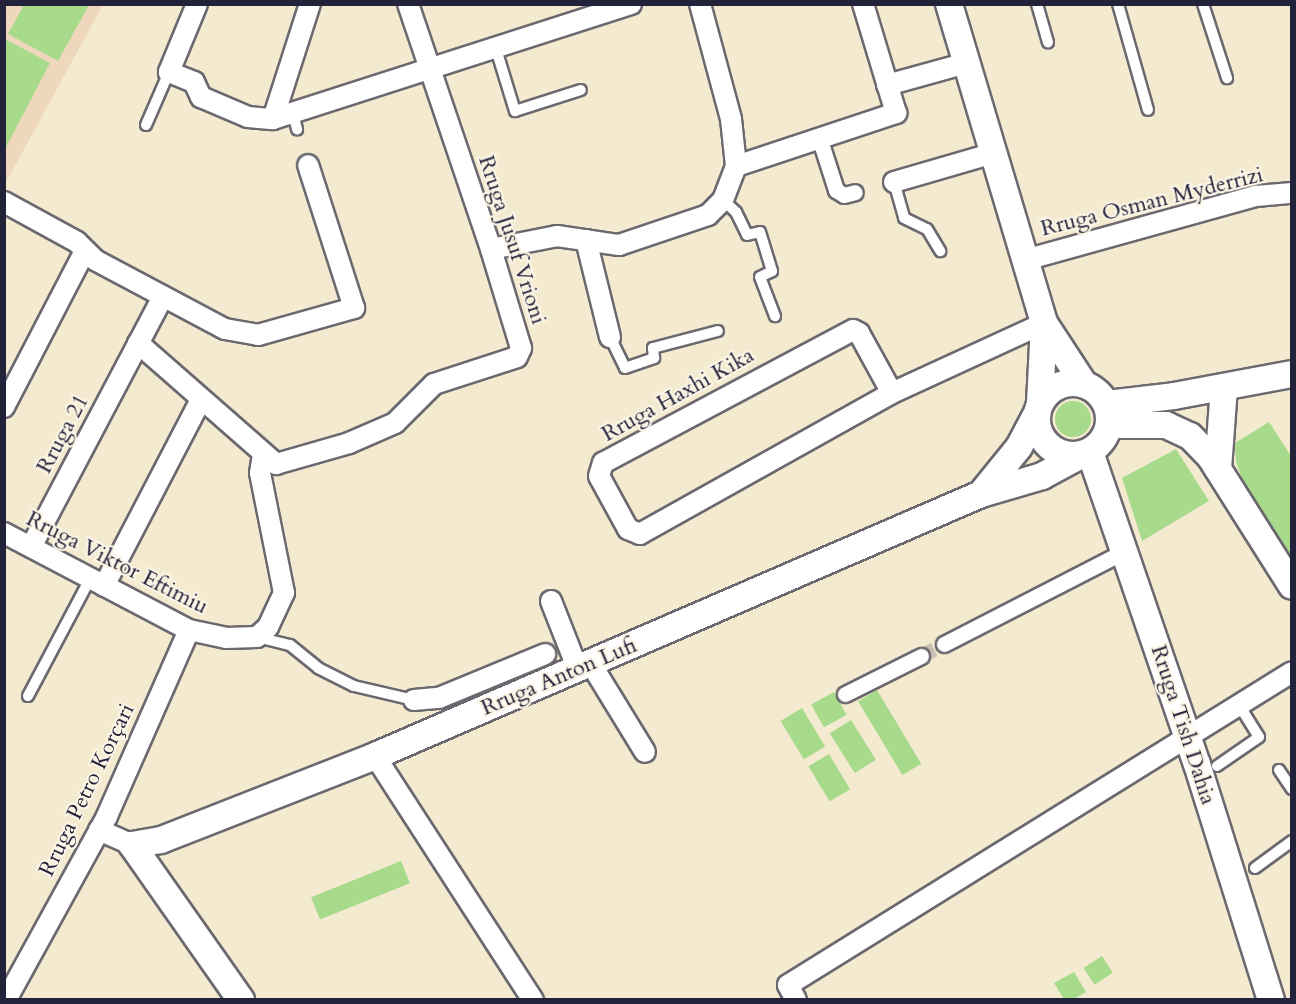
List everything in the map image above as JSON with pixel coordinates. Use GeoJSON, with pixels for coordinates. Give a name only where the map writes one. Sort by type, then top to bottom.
{"type":"FeatureCollection","features":[{"type":"Feature","properties":{"kind":"street"},"geometry":{"type":"LineString","coordinates":[[196,4],[169,72],[194,82],[201,97],[248,117],[295,122],[432,70],[631,4]]}},
{"type":"Feature","properties":{"kind":"street"},"geometry":{"type":"LineString","coordinates":[[273,119],[310,4]]}},
{"type":"Feature","properties":{"kind":"street","name":"Rruga Jusuf Vrioni"},"geometry":{"type":"LineString","coordinates":[[263,454],[276,464],[349,443],[395,423],[434,384],[517,357],[521,348],[491,249],[408,4]]}},
{"type":"Feature","properties":{"kind":"street"},"geometry":{"type":"LineString","coordinates":[[491,249],[557,236],[619,244],[708,215],[723,200],[736,166],[731,119],[700,4]]}},
{"type":"Feature","properties":{"kind":"street"},"geometry":{"type":"LineString","coordinates":[[736,166],[896,113],[863,4]]}},
{"type":"Feature","properties":{"kind":"street"},"geometry":{"type":"LineString","coordinates":[[949,4],[1044,323],[1084,384],[1102,395],[1108,414],[1101,443],[1086,453],[1053,450],[1040,434],[1039,408],[1044,323]]}},
{"type":"Feature","properties":{"kind":"street"},"geometry":{"type":"LineString","coordinates":[[887,85],[967,63]]}},
{"type":"Feature","properties":{"kind":"street"},"geometry":{"type":"LineString","coordinates":[[819,137],[836,190],[844,195],[855,192]]}},
{"type":"Feature","properties":{"kind":"street"},"geometry":{"type":"LineString","coordinates":[[894,182],[994,153]]}},
{"type":"Feature","properties":{"kind":"street"},"geometry":{"type":"LineString","coordinates":[[7,209],[85,251],[95,260],[225,329],[258,335],[354,308],[308,165]]}},
{"type":"Feature","properties":{"kind":"street","name":"Rruga Osman Myderrizi"},"geometry":{"type":"LineString","coordinates":[[1025,260],[1256,196],[1292,193]]}},
{"type":"Feature","properties":{"kind":"street"},"geometry":{"type":"LineString","coordinates":[[586,240],[610,337]]}},
{"type":"Feature","properties":{"kind":"street"},"geometry":{"type":"LineString","coordinates":[[4,407],[85,251]]}},
{"type":"Feature","properties":{"kind":"street","name":"Rruga 21"},"geometry":{"type":"LineString","coordinates":[[31,547],[163,297]]}},
{"type":"Feature","properties":{"kind":"street","name":"Rruga Haxhi Kika"},"geometry":{"type":"LineString","coordinates":[[892,393],[859,333],[846,331],[603,464],[599,476],[628,529],[640,534],[892,393],[1044,323]]}},
{"type":"Feature","properties":{"kind":"street"},"geometry":{"type":"LineString","coordinates":[[138,343],[263,454],[260,473],[284,593],[268,627],[257,637]]}},
{"type":"Feature","properties":{"kind":"street"},"geometry":{"type":"LineString","coordinates":[[1108,414],[1292,374]]}},
{"type":"Feature","properties":{"kind":"street"},"geometry":{"type":"LineString","coordinates":[[1039,408],[1054,388],[1084,384]]}},
{"type":"Feature","properties":{"kind":"street"},"geometry":{"type":"LineString","coordinates":[[1218,469],[1224,387]]}},
{"type":"Feature","properties":{"kind":"street"},"geometry":{"type":"LineString","coordinates":[[97,582],[201,400]]}},
{"type":"Feature","properties":{"kind":"street","name":"Rruga Anton Lufi"},"geometry":{"type":"LineString","coordinates":[[981,494],[1014,453],[1039,408]]}},
{"type":"Feature","properties":{"kind":"street"},"geometry":{"type":"LineString","coordinates":[[1108,414],[1179,429],[1218,469],[1292,586]]}},
{"type":"Feature","properties":{"kind":"street","name":"Rruga Anton Lufi"},"geometry":{"type":"LineString","coordinates":[[132,845],[161,840],[375,756],[981,494],[1042,476],[1086,453]]}},
{"type":"Feature","properties":{"kind":"street","name":"Rruga Tish Dahia"},"geometry":{"type":"LineString","coordinates":[[1086,453],[1125,551],[1189,738],[1267,998]]}},
{"type":"Feature","properties":{"kind":"street","name":"Rruga Viktor Eftimiu"},"geometry":{"type":"LineString","coordinates":[[4,533],[189,630],[226,638],[257,637]]}},
{"type":"Feature","properties":{"kind":"street"},"geometry":{"type":"LineString","coordinates":[[944,644],[1125,551]]}},
{"type":"Feature","properties":{"kind":"street"},"geometry":{"type":"LineString","coordinates":[[551,601],[584,667],[645,752]]}},
{"type":"Feature","properties":{"kind":"street","name":"Rruga Petro Korçari"},"geometry":{"type":"LineString","coordinates":[[6,999],[99,830],[189,630]]}},
{"type":"Feature","properties":{"kind":"street","name":"Rruga Viktor Eftimiu"},"geometry":{"type":"LineString","coordinates":[[414,700],[439,698],[545,654]]}},
{"type":"Feature","properties":{"kind":"street"},"geometry":{"type":"LineString","coordinates":[[845,694],[921,656]]}},
{"type":"Feature","properties":{"kind":"street"},"geometry":{"type":"LineString","coordinates":[[796,999],[788,985],[1292,672]]}},
{"type":"Feature","properties":{"kind":"street"},"geometry":{"type":"LineString","coordinates":[[375,756],[533,999]]}},
{"type":"Feature","properties":{"kind":"street"},"geometry":{"type":"LineString","coordinates":[[99,830],[132,845],[241,999]]}},
{"type":"Feature","properties":{"kind":"lane"},"geometry":{"type":"LineString","coordinates":[[1037,4],[1048,42]]}},
{"type":"Feature","properties":{"kind":"lane"},"geometry":{"type":"LineString","coordinates":[[1118,4],[1148,110]]}},
{"type":"Feature","properties":{"kind":"lane"},"geometry":{"type":"LineString","coordinates":[[1203,4],[1227,78]]}},
{"type":"Feature","properties":{"kind":"lane"},"geometry":{"type":"LineString","coordinates":[[496,49],[515,111],[581,90]]}},
{"type":"Feature","properties":{"kind":"lane"},"geometry":{"type":"LineString","coordinates":[[146,125],[169,72]]}},
{"type":"Feature","properties":{"kind":"lane"},"geometry":{"type":"LineString","coordinates":[[894,182],[904,219],[927,229],[940,251]]}},
{"type":"Feature","properties":{"kind":"lane"},"geometry":{"type":"LineString","coordinates":[[723,200],[736,212],[747,235],[760,232],[772,272],[760,277],[775,316]]}},
{"type":"Feature","properties":{"kind":"lane"},"geometry":{"type":"LineString","coordinates":[[610,337],[625,368],[654,358],[653,348],[718,332]]}},
{"type":"Feature","properties":{"kind":"lane"},"geometry":{"type":"LineString","coordinates":[[28,696],[97,582]]}},
{"type":"Feature","properties":{"kind":"lane","name":"Rruga Viktor Eftimiu"},"geometry":{"type":"LineString","coordinates":[[257,637],[290,645],[318,668],[354,686],[414,700]]}},
{"type":"Feature","properties":{"kind":"lane"},"geometry":{"type":"LineString","coordinates":[[1216,766],[1259,737],[1239,705]]}},
{"type":"Feature","properties":{"kind":"lane"},"geometry":{"type":"LineString","coordinates":[[1279,770],[1292,789]]}},
{"type":"Feature","properties":{"kind":"lane"},"geometry":{"type":"LineString","coordinates":[[1255,868],[1292,841]]}},
{"type":"Feature","properties":{"kind":"shaded area"},"geometry":{"type":"Polygon","coordinates":[[[5,5],[103,5],[5,184],[5,5]]]}},
{"type":"Feature","properties":{"kind":"green space"},"geometry":{"type":"Polygon","coordinates":[[[24,5],[89,5],[58,61],[8,34],[24,5]]]}},
{"type":"Feature","properties":{"kind":"green space"},"geometry":{"type":"Polygon","coordinates":[[[4,40],[50,63],[5,149],[4,40]]]}},
{"type":"Feature","properties":{"kind":"green space"},"geometry":{"type":"Polygon","coordinates":[[[1073,401],[1086,406],[1091,419],[1086,432],[1073,437],[1060,432],[1055,419],[1060,406],[1073,401]]]}},
{"type":"Feature","properties":{"kind":"green space"},"geometry":{"type":"Polygon","coordinates":[[[1269,422],[1291,456],[1291,562],[1250,500],[1236,462],[1235,443],[1269,422]]]}},
{"type":"Feature","properties":{"kind":"green space"},"geometry":{"type":"Polygon","coordinates":[[[1176,449],[1209,501],[1142,541],[1122,478],[1176,449]]]}},
{"type":"Feature","properties":{"kind":"green space"},"geometry":{"type":"Polygon","coordinates":[[[877,690],[921,764],[902,775],[858,701],[877,690]]]}},
{"type":"Feature","properties":{"kind":"green space"},"geometry":{"type":"Polygon","coordinates":[[[834,692],[847,715],[824,727],[811,705],[834,692]]]}},
{"type":"Feature","properties":{"kind":"green space"},"geometry":{"type":"Polygon","coordinates":[[[802,708],[825,747],[804,759],[781,721],[802,708]]]}},
{"type":"Feature","properties":{"kind":"green space"},"geometry":{"type":"Polygon","coordinates":[[[851,720],[876,760],[855,773],[830,733],[851,720]]]}},
{"type":"Feature","properties":{"kind":"green space"},"geometry":{"type":"Polygon","coordinates":[[[829,754],[850,789],[830,802],[808,766],[829,754]]]}},
{"type":"Feature","properties":{"kind":"green space"},"geometry":{"type":"Polygon","coordinates":[[[401,861],[410,883],[320,920],[311,897],[401,861]]]}},
{"type":"Feature","properties":{"kind":"green space"},"geometry":{"type":"Polygon","coordinates":[[[1102,956],[1113,973],[1094,985],[1084,968],[1102,956]]]}},
{"type":"Feature","properties":{"kind":"green space"},"geometry":{"type":"Polygon","coordinates":[[[1074,972],[1086,992],[1074,999],[1064,999],[1054,983],[1074,972]]]}},
{"type":"Feature","properties":{"kind":"tunnel"},"geometry":{"type":"LineString","coordinates":[[921,656],[944,644]]}}]}
